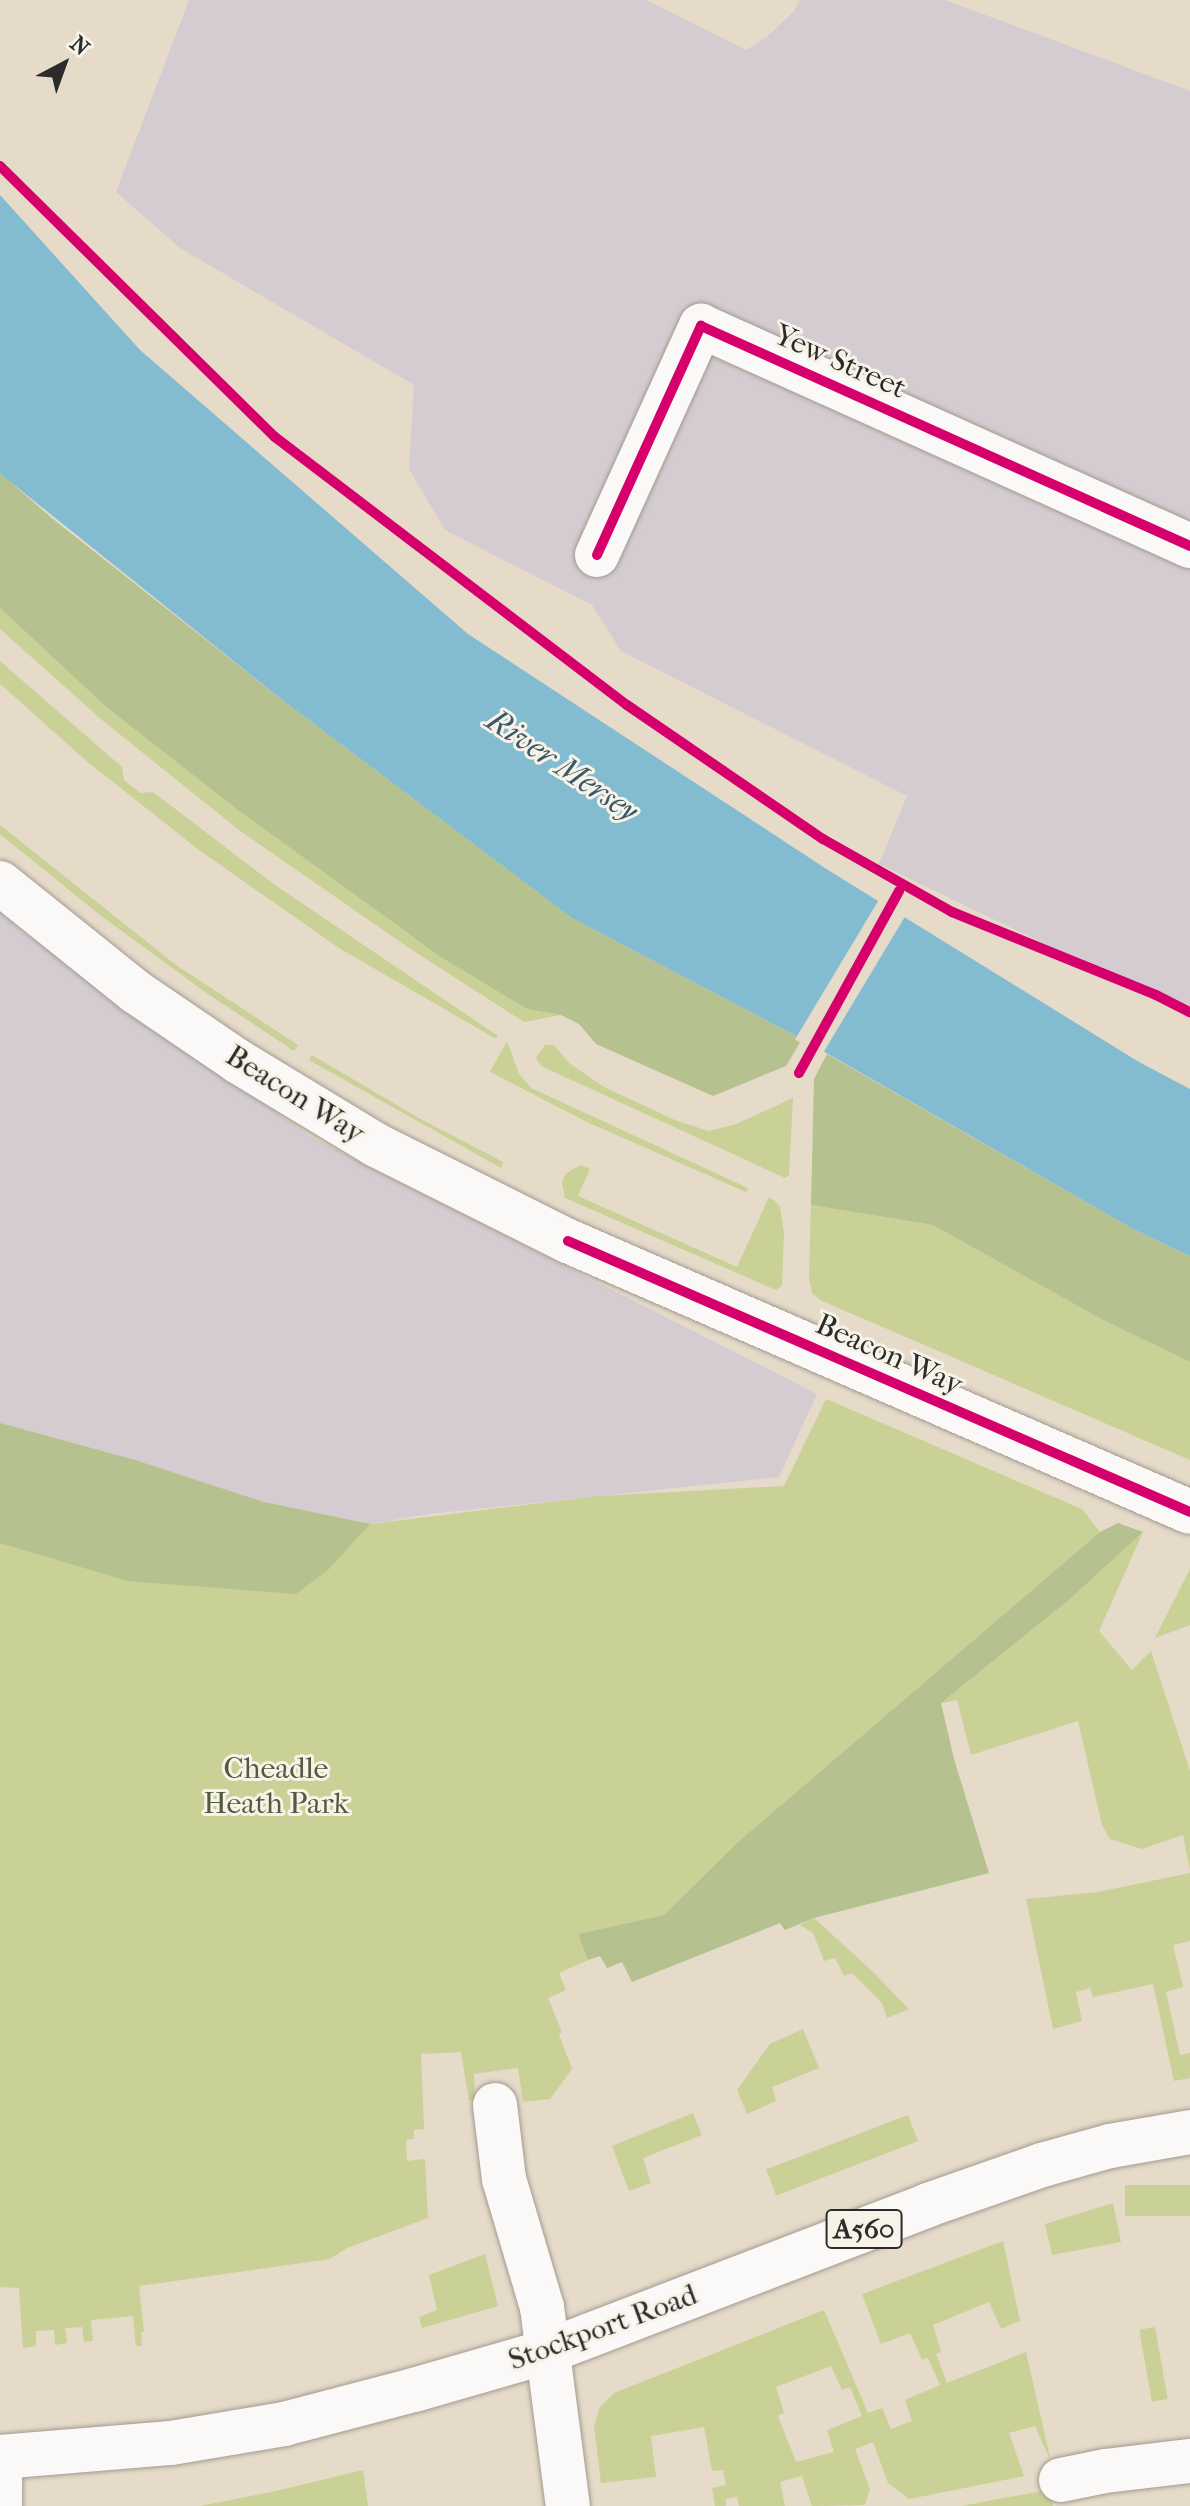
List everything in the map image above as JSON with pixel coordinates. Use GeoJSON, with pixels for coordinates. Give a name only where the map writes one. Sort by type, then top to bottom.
{"type":"FeatureCollection","features":[{"type":"Feature","properties":{"kind":"street","name":"Yew Street"},"geometry":{"type":"LineString","coordinates":[[597,555],[701,326],[1190,546]]}},
{"type":"Feature","properties":{"kind":"street","name":"Beacon Way"},"geometry":{"type":"LineString","coordinates":[[0,883],[147,999],[239,1062],[376,1145],[581,1247],[1190,1512]]}},
{"type":"Feature","properties":{"kind":"street"},"geometry":{"type":"LineString","coordinates":[[495,2105],[504,2179],[542,2307],[568,2506]]}},
{"type":"Feature","properties":{"kind":"street","name":"Stockport Road"},"geometry":{"type":"LineString","coordinates":[[0,2457],[162,2445],[284,2424],[546,2352],[928,2205],[1042,2165],[1110,2146],[1190,2132]]}},
{"type":"Feature","properties":{"kind":"street"},"geometry":{"type":"LineString","coordinates":[[0,2457],[0,2505]]}},
{"type":"Feature","properties":{"kind":"street"},"geometry":{"type":"LineString","coordinates":[[1061,2480],[1105,2471],[1190,2461]]}},
{"type":"Feature","properties":{"kind":"shaded area"},"geometry":{"type":"Polygon","coordinates":[[[189,0],[646,0],[746,50],[767,37],[794,11],[800,0],[945,0],[1190,91],[1190,1014],[879,864],[907,796],[621,651],[592,605],[445,530],[409,469],[414,385],[180,248],[116,192],[189,0]]]}},
{"type":"Feature","properties":{"kind":"shaded area"},"geometry":{"type":"Polygon","coordinates":[[[0,912],[23,933],[311,1137],[817,1394],[779,1477],[429,1514],[370,1524],[264,1502],[135,1460],[0,1423],[0,912]]]}},
{"type":"Feature","properties":{"kind":"green space"},"geometry":{"type":"Polygon","coordinates":[[[0,473],[53,519],[281,699],[572,918],[802,1039],[786,1066],[713,1096],[596,1044],[579,1024],[561,1015],[527,1009],[441,957],[238,810],[104,705],[0,608],[0,473]]]}},
{"type":"Feature","properties":{"kind":"green space"},"geometry":{"type":"Polygon","coordinates":[[[0,608],[104,705],[526,1009],[561,1015],[524,1022],[412,950],[239,830],[102,720],[0,629],[0,608]]]}},
{"type":"Feature","properties":{"kind":"green space"},"geometry":{"type":"Polygon","coordinates":[[[0,661],[122,767],[124,780],[140,793],[153,792],[275,885],[498,1036],[496,1039],[339,948],[199,850],[84,759],[0,684],[0,661]]]}},
{"type":"Feature","properties":{"kind":"green space"},"geometry":{"type":"Polygon","coordinates":[[[0,825],[176,965],[298,1045],[294,1051],[205,992],[100,915],[0,834],[0,825]]]}},
{"type":"Feature","properties":{"kind":"green space"},"geometry":{"type":"Polygon","coordinates":[[[507,1041],[519,1074],[531,1088],[748,1188],[746,1192],[589,1123],[490,1072],[507,1041]]]}},
{"type":"Feature","properties":{"kind":"green space"},"geometry":{"type":"Polygon","coordinates":[[[545,1045],[554,1045],[569,1063],[604,1087],[677,1121],[709,1131],[736,1124],[793,1098],[789,1175],[785,1178],[541,1066],[536,1058],[545,1045]]]}},
{"type":"Feature","properties":{"kind":"green space"},"geometry":{"type":"Polygon","coordinates":[[[827,1054],[1133,1229],[1190,1256],[1190,1362],[1101,1319],[933,1225],[811,1205],[814,1079],[827,1054]]]}},
{"type":"Feature","properties":{"kind":"green space"},"geometry":{"type":"Polygon","coordinates":[[[312,1055],[417,1117],[503,1162],[501,1168],[309,1060],[312,1055]]]}},
{"type":"Feature","properties":{"kind":"green space"},"geometry":{"type":"Polygon","coordinates":[[[581,1165],[590,1169],[578,1196],[737,1267],[769,1197],[780,1207],[784,1233],[782,1286],[776,1290],[565,1198],[562,1183],[566,1173],[581,1165]]]}},
{"type":"Feature","properties":{"kind":"green space"},"geometry":{"type":"Polygon","coordinates":[[[811,1205],[933,1225],[1101,1319],[1190,1362],[1190,1460],[820,1300],[812,1293],[809,1277],[811,1205]]]}},
{"type":"Feature","properties":{"kind":"green space","name":"Cheadle Heath Park"},"geometry":{"type":"Polygon","coordinates":[[[826,1399],[1082,1509],[1100,1532],[739,1841],[664,1915],[578,1934],[588,1960],[559,1973],[566,1990],[548,1998],[572,2069],[550,2099],[523,2102],[518,2068],[474,2074],[475,2100],[469,2100],[461,2052],[421,2054],[424,2129],[414,2130],[414,2139],[406,2140],[407,2161],[425,2159],[428,2218],[347,2248],[330,2259],[139,2286],[144,2332],[141,2332],[142,2346],[136,2346],[133,2316],[91,2320],[93,2341],[84,2342],[82,2327],[65,2328],[67,2343],[55,2345],[54,2330],[36,2331],[36,2346],[23,2348],[19,2288],[0,2287],[0,1423],[135,1460],[264,1502],[370,1524],[598,1496],[784,1486],[826,1399]]]}},
{"type":"Feature","properties":{"kind":"green space"},"geometry":{"type":"Polygon","coordinates":[[[0,1423],[135,1460],[264,1502],[370,1524],[328,1570],[296,1594],[128,1581],[0,1543],[0,1423]]]}},
{"type":"Feature","properties":{"kind":"green space"},"geometry":{"type":"Polygon","coordinates":[[[1118,1523],[1143,1532],[1070,1599],[941,1703],[954,1759],[989,1873],[814,1918],[785,1930],[780,1923],[632,1982],[622,1962],[607,1968],[600,1956],[588,1960],[578,1934],[664,1915],[739,1841],[1100,1532],[1118,1523]]]}},
{"type":"Feature","properties":{"kind":"green space"},"geometry":{"type":"Polygon","coordinates":[[[1143,1532],[1099,1631],[1132,1670],[1151,1651],[1190,1771],[1190,1871],[1183,1835],[1142,1849],[1110,1839],[1102,1825],[1078,1721],[971,1755],[957,1700],[941,1703],[1070,1599],[1143,1532]]]}},
{"type":"Feature","properties":{"kind":"green space"},"geometry":{"type":"Polygon","coordinates":[[[1190,1569],[1190,1625],[1155,1638],[1190,1569]]]}},
{"type":"Feature","properties":{"kind":"green space"},"geometry":{"type":"Polygon","coordinates":[[[1190,1873],[1190,1941],[1173,1945],[1183,1987],[1166,1992],[1180,2055],[1190,2053],[1190,2078],[1174,2081],[1153,1984],[1093,1997],[1090,1988],[1076,1992],[1082,2021],[1053,2029],[1026,1899],[1098,1892],[1190,1873]]]}},
{"type":"Feature","properties":{"kind":"green space"},"geometry":{"type":"Polygon","coordinates":[[[814,1918],[909,2009],[887,2018],[882,2003],[852,1973],[844,1976],[835,1958],[824,1961],[813,1933],[800,1925],[814,1918]]]}},
{"type":"Feature","properties":{"kind":"green space"},"geometry":{"type":"Polygon","coordinates":[[[803,2029],[819,2068],[772,2087],[776,2101],[747,2114],[737,2090],[770,2044],[803,2029]]]}},
{"type":"Feature","properties":{"kind":"green space"},"geometry":{"type":"Polygon","coordinates":[[[693,2113],[702,2135],[643,2158],[651,2183],[629,2191],[612,2146],[693,2113]]]}},
{"type":"Feature","properties":{"kind":"green space"},"geometry":{"type":"Polygon","coordinates":[[[908,2115],[918,2141],[776,2196],[766,2169],[908,2115]]]}},
{"type":"Feature","properties":{"kind":"green space"},"geometry":{"type":"Polygon","coordinates":[[[1125,2185],[1190,2185],[1190,2216],[1125,2216],[1125,2185]]]}},
{"type":"Feature","properties":{"kind":"green space"},"geometry":{"type":"Polygon","coordinates":[[[1113,2203],[1121,2242],[1052,2255],[1045,2224],[1113,2203]]]}},
{"type":"Feature","properties":{"kind":"green space"},"geometry":{"type":"Polygon","coordinates":[[[1003,2241],[1020,2321],[1001,2329],[989,2302],[933,2325],[941,2352],[936,2354],[947,2383],[1026,2352],[1051,2462],[1035,2426],[1009,2433],[1024,2476],[909,2499],[888,2483],[873,2442],[855,2449],[870,2489],[865,2505],[812,2506],[802,2476],[780,2482],[785,2506],[739,2506],[737,2497],[726,2499],[726,2506],[715,2506],[712,2488],[726,2485],[723,2470],[712,2471],[704,2427],[651,2436],[656,2477],[601,2483],[594,2426],[600,2407],[614,2393],[824,2310],[868,2413],[882,2408],[891,2429],[912,2421],[905,2400],[940,2385],[928,2358],[922,2360],[910,2333],[881,2344],[862,2294],[1003,2241]],[[831,2366],[776,2387],[784,2413],[778,2416],[796,2462],[834,2452],[827,2430],[862,2416],[850,2387],[842,2390],[831,2366]]]}},
{"type":"Feature","properties":{"kind":"green space"},"geometry":{"type":"Polygon","coordinates":[[[485,2254],[498,2306],[422,2328],[419,2317],[437,2310],[429,2275],[485,2254]]]}},
{"type":"Feature","properties":{"kind":"green space"},"geometry":{"type":"Polygon","coordinates":[[[1155,2327],[1168,2399],[1152,2402],[1139,2330],[1155,2327]]]}},
{"type":"Feature","properties":{"kind":"green space"},"geometry":{"type":"Polygon","coordinates":[[[363,2470],[368,2506],[200,2506],[276,2491],[363,2470]]]}},
{"type":"Feature","properties":{"kind":"green space"},"geometry":{"type":"Polygon","coordinates":[[[1050,2490],[1053,2506],[962,2506],[1003,2498],[1050,2490]]]}},
{"type":"Feature","properties":{"kind":"water","name":"River Mersey"},"geometry":{"type":"Polygon","coordinates":[[[0,195],[140,350],[468,634],[828,870],[1139,1062],[1190,1089],[1190,1256],[1133,1229],[802,1039],[572,918],[281,699],[3,476],[0,473],[0,195]]]}},
{"type":"Feature","properties":{"kind":"pier"},"geometry":{"type":"Polygon","coordinates":[[[880,898],[907,914],[822,1055],[795,1039],[880,898]]]}},
{"type":"Feature","properties":{"kind":"cycle path"},"geometry":{"type":"LineString","coordinates":[[0,166],[275,437],[627,705],[823,839],[952,912],[1156,995],[1190,1012]]}},
{"type":"Feature","properties":{"kind":"cycle path"},"geometry":{"type":"LineString","coordinates":[[597,555],[701,326],[1190,546]]}},
{"type":"Feature","properties":{"kind":"cycle path"},"geometry":{"type":"LineString","coordinates":[[799,1073],[899,891]]}},
{"type":"Feature","properties":{"kind":"cycle path"},"geometry":{"type":"LineString","coordinates":[[568,1241],[1190,1512]]}}]}
